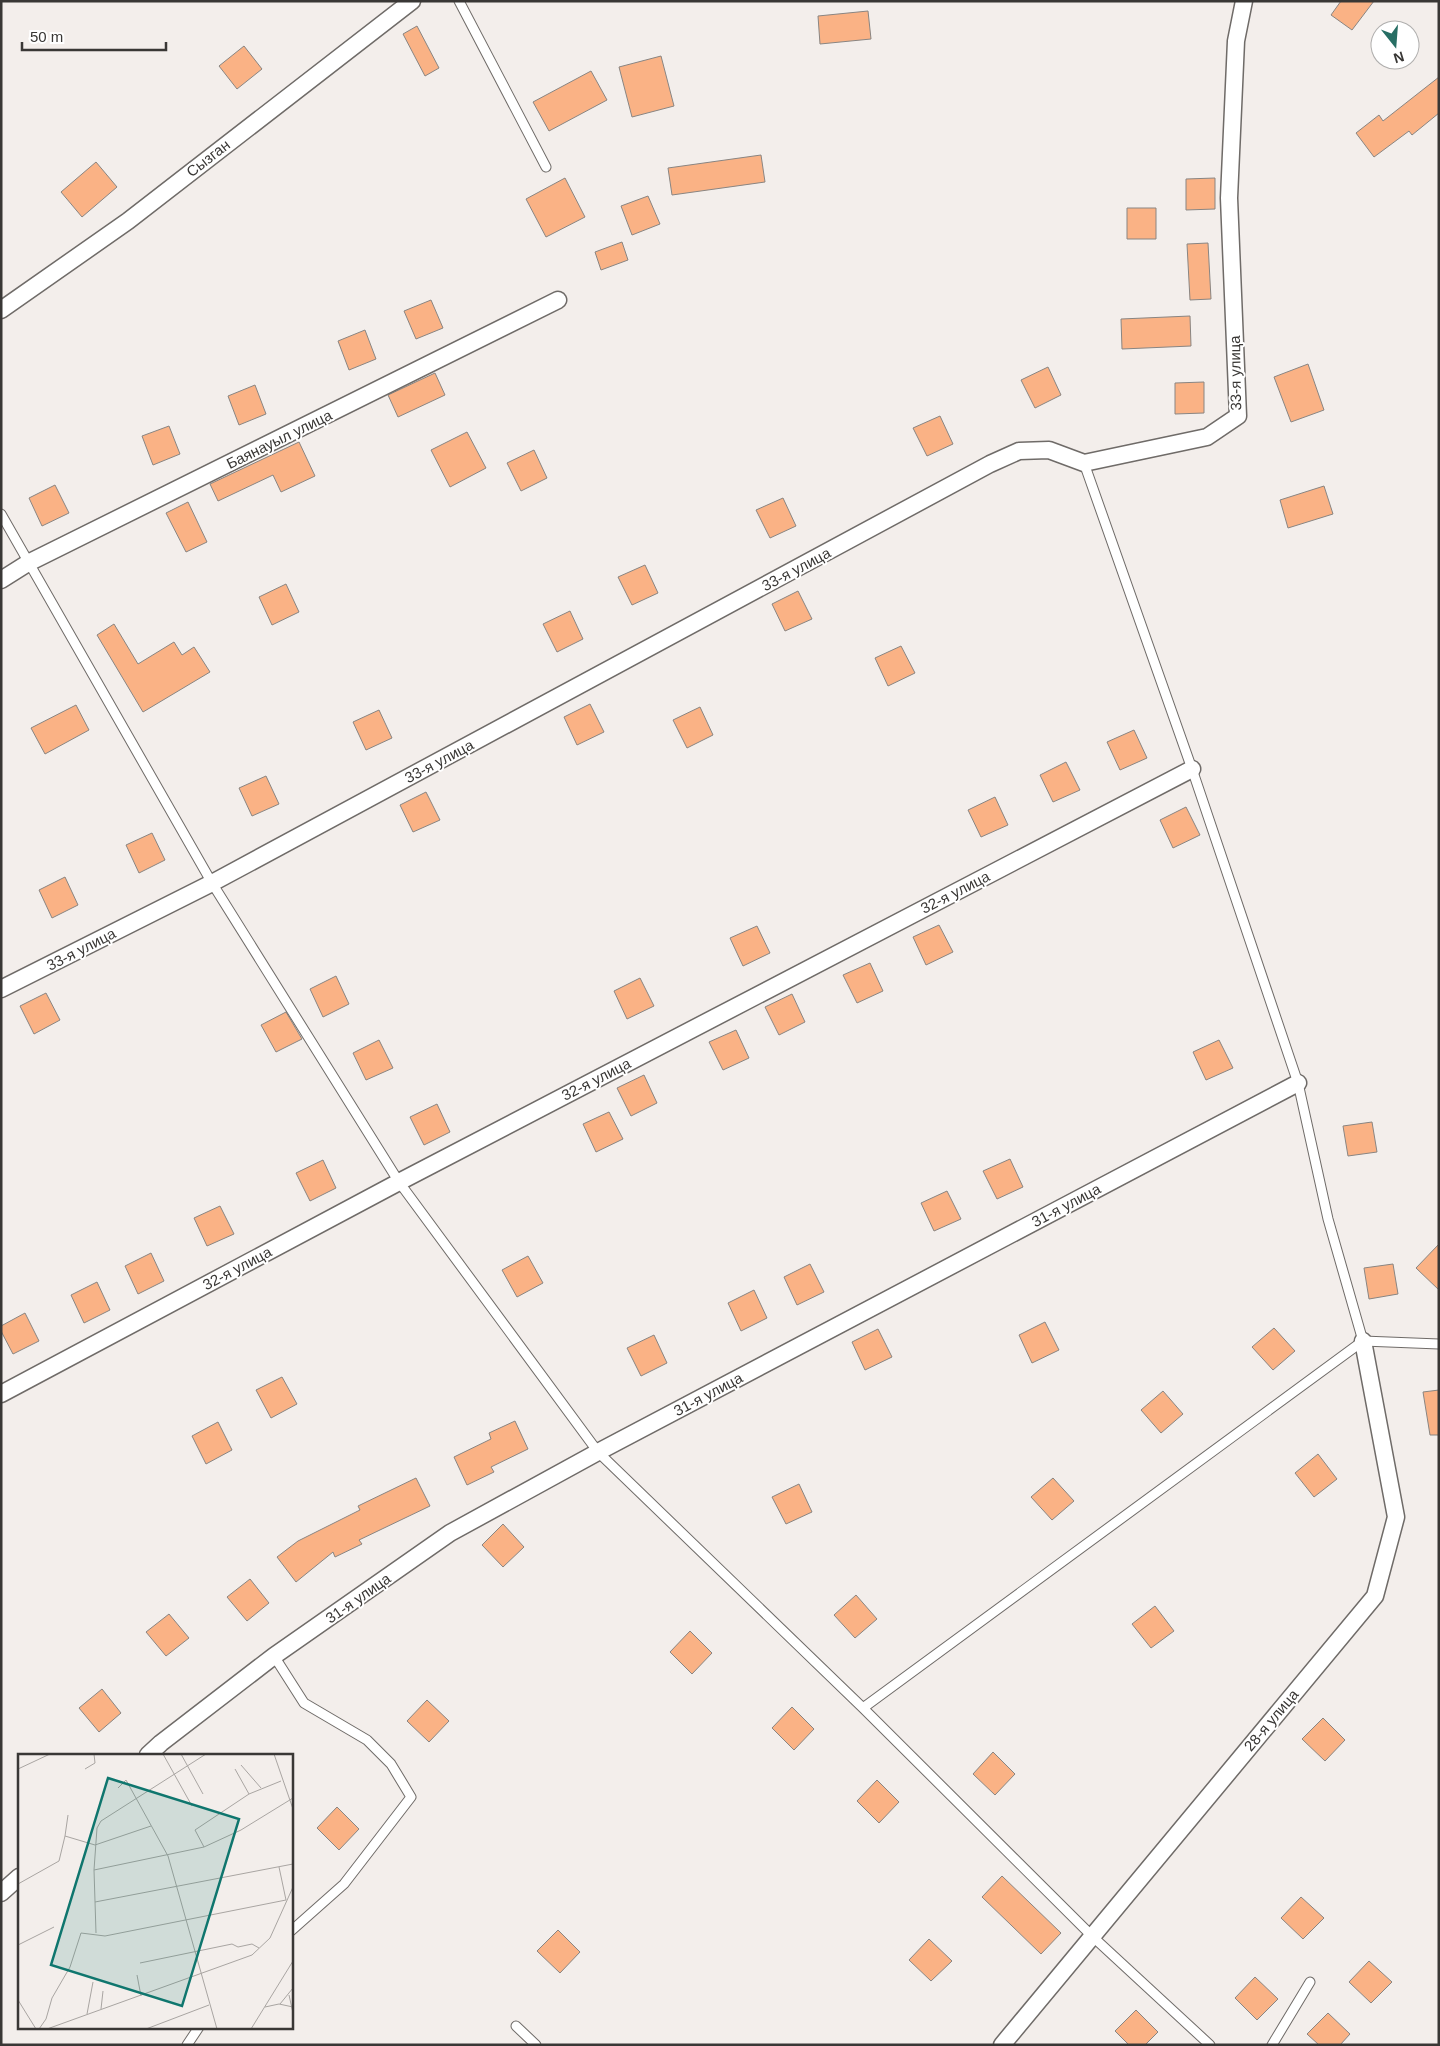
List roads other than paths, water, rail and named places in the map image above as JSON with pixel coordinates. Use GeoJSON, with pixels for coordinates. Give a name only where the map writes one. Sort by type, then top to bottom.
{"type":"FeatureCollection","features":[{"type":"Feature","properties":{"kind":"street","name":"Сызган"},"geometry":{"type":"LineString","coordinates":[[1,310],[136,215],[412,1]]}},
{"type":"Feature","properties":{"kind":"street","name":"33-я улица"},"geometry":{"type":"LineString","coordinates":[[1,989],[212,883],[990,464],[1019,452],[1049,450],[1084,463],[1207,437],[1238,416],[1230,198],[1236,41],[1244,1]]}},
{"type":"Feature","properties":{"kind":"street","name":"Баянауыл улица"},"geometry":{"type":"LineString","coordinates":[[1,580],[28,563],[558,300]]}},
{"type":"Feature","properties":{"kind":"street","name":"32-я улица"},"geometry":{"type":"LineString","coordinates":[[1,1394],[399,1182],[1192,769]]}},
{"type":"Feature","properties":{"kind":"street","name":"31-я улица"},"geometry":{"type":"LineString","coordinates":[[149,1754],[274,1656],[450,1533],[598,1452],[1298,1083]]}},
{"type":"Feature","properties":{"kind":"street","name":"28-я улица"},"geometry":{"type":"LineString","coordinates":[[1002,2045],[1375,1596],[1396,1517],[1363,1341]]}},
{"type":"Feature","properties":{"kind":"street"},"geometry":{"type":"LineString","coordinates":[[1,1893],[18,1878]]}},
{"type":"Feature","properties":{"kind":"lane"},"geometry":{"type":"LineString","coordinates":[[459,1],[546,167]]}},
{"type":"Feature","properties":{"kind":"lane"},"geometry":{"type":"LineString","coordinates":[[1084,463],[1192,769],[1298,1083],[1328,1219],[1363,1341]]}},
{"type":"Feature","properties":{"kind":"lane"},"geometry":{"type":"LineString","coordinates":[[1,514],[212,883],[399,1182],[598,1452],[863,1708],[1092,1936],[1210,2045]]}},
{"type":"Feature","properties":{"kind":"lane"},"geometry":{"type":"LineString","coordinates":[[863,1708],[1363,1341],[1439,1344]]}},
{"type":"Feature","properties":{"kind":"lane"},"geometry":{"type":"LineString","coordinates":[[274,1656],[304,1703],[367,1740],[391,1764],[411,1797],[344,1884],[292,1930]]}},
{"type":"Feature","properties":{"kind":"lane"},"geometry":{"type":"LineString","coordinates":[[1272,2045],[1310,1982]]}},
{"type":"Feature","properties":{"kind":"lane"},"geometry":{"type":"LineString","coordinates":[[516,2026],[536,2045]]}},
{"type":"Feature","properties":{"kind":"lane"},"geometry":{"type":"LineString","coordinates":[[187,2045],[198,2028]]}}]}
